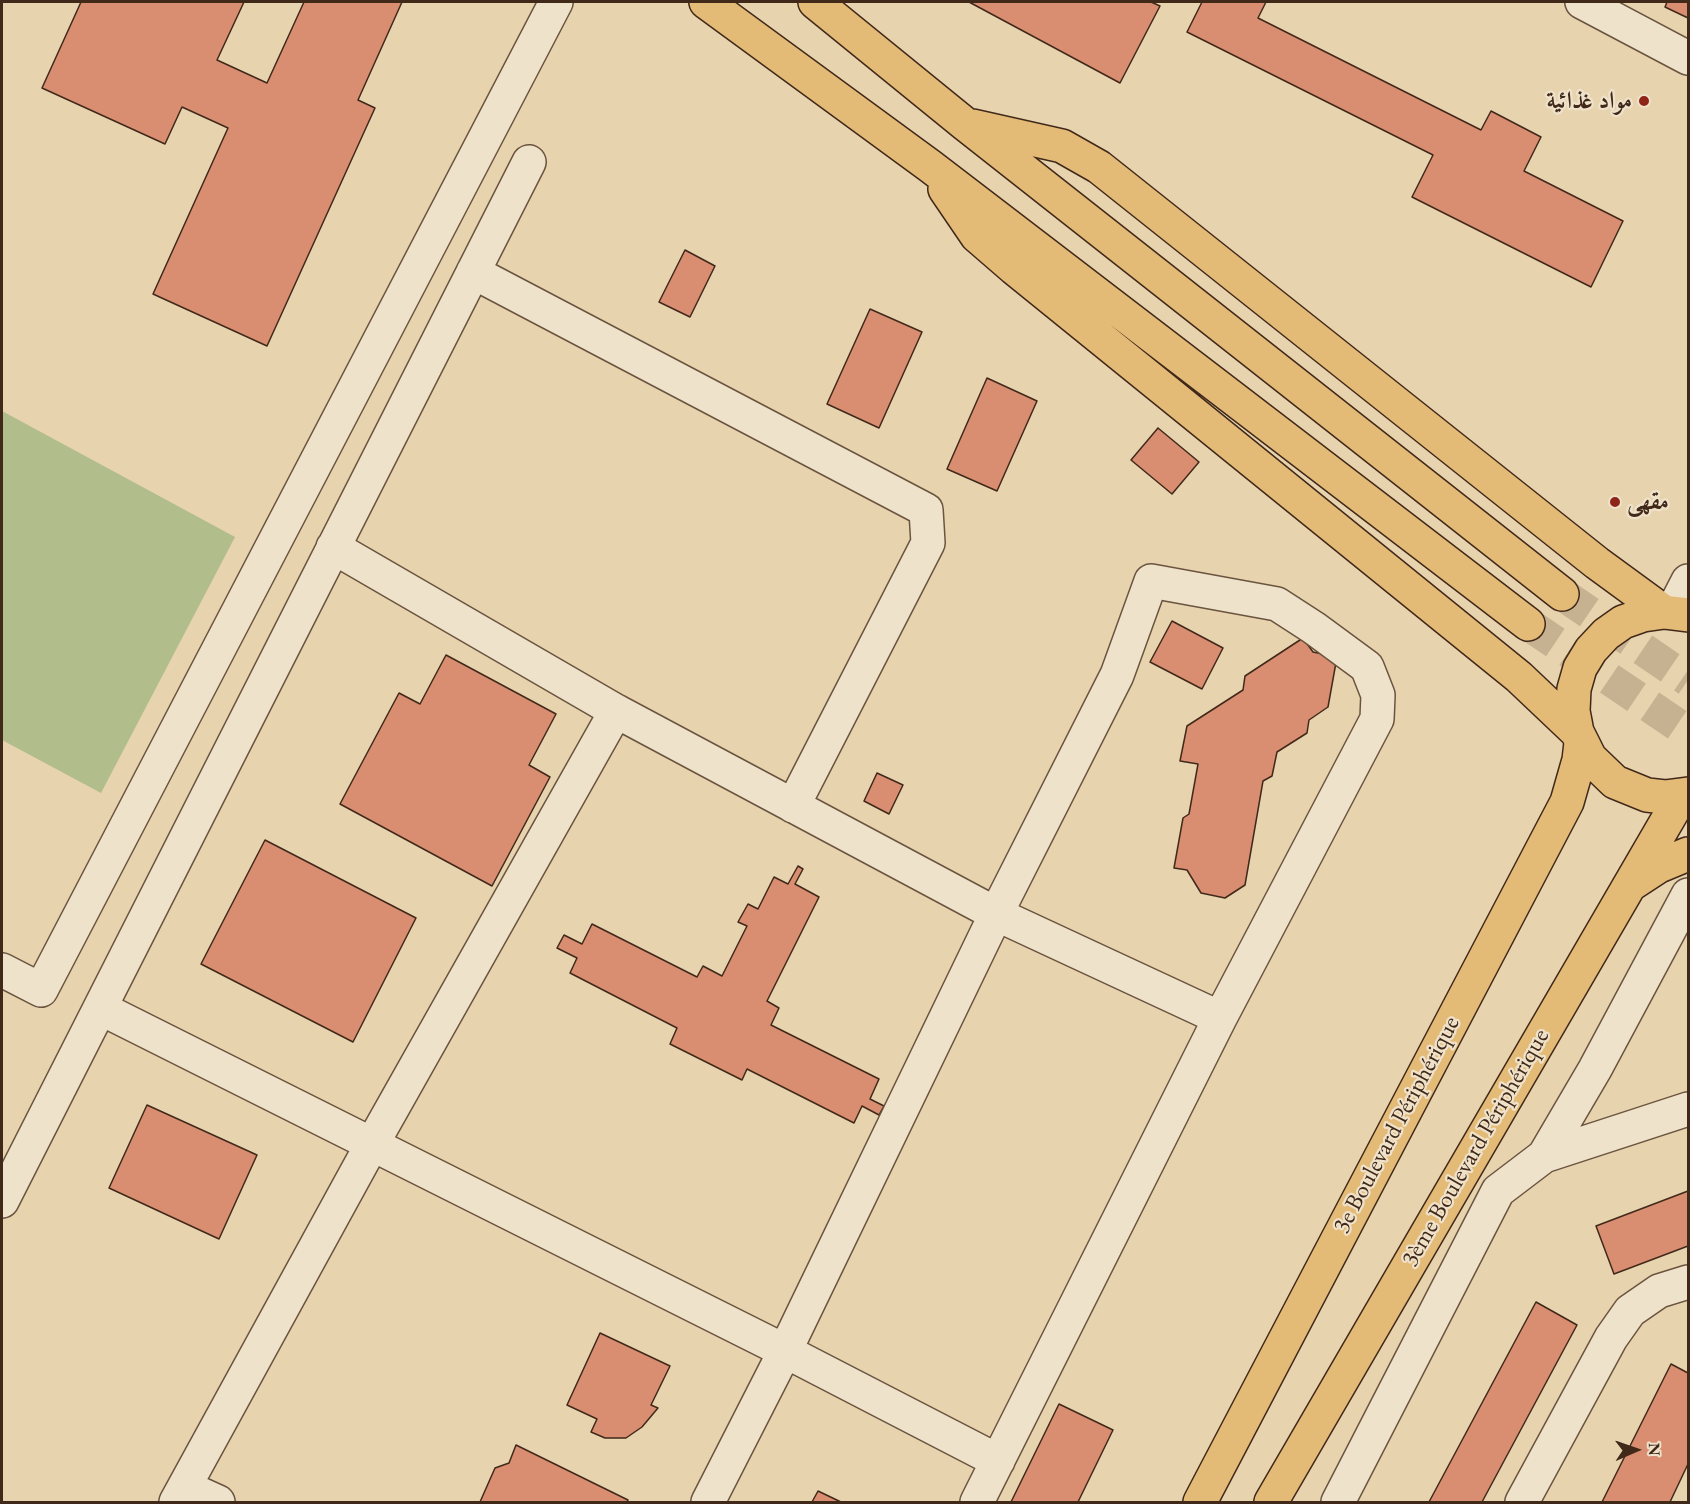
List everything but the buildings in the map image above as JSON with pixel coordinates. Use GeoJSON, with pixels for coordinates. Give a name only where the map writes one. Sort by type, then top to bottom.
{"type":"FeatureCollection","features":[{"type":"Feature","properties":{"kind":"highway"},"geometry":{"type":"LineString","coordinates":[[706,2],[930,166],[1528,624]]}},
{"type":"Feature","properties":{"kind":"highway"},"geometry":{"type":"LineString","coordinates":[[815,2],[965,124],[1562,594]]}},
{"type":"Feature","properties":{"kind":"highway"},"geometry":{"type":"LineString","coordinates":[[965,124],[1062,146],[1099,167],[1597,563],[1675,613]]}},
{"type":"Feature","properties":{"kind":"highway"},"geometry":{"type":"LineString","coordinates":[[930,166],[977,236],[1519,677],[1579,737]]}},
{"type":"Feature","properties":{"kind":"highway"},"geometry":{"type":"LineString","coordinates":[[1675,613],[1643,615],[1623,622],[1606,634],[1591,650],[1580,668],[1574,689],[1573,711],[1579,737],[1590,758],[1615,782],[1647,795],[1685,794]]}},
{"type":"Feature","properties":{"kind":"highway"},"geometry":{"type":"LineString","coordinates":[[1519,677],[1537,698],[1557,739],[1565,774],[1567,802]]}},
{"type":"Feature","properties":{"kind":"highway","name":"3e Boulevard Périphérique"},"geometry":{"type":"LineString","coordinates":[[1200,1503],[1567,802],[1579,760],[1579,737]]}},
{"type":"Feature","properties":{"kind":"highway","name":"3ème Boulevard Périphérique"},"geometry":{"type":"LineString","coordinates":[[1271,1503],[1626,888],[1685,794]]}},
{"type":"Feature","properties":{"kind":"highway"},"geometry":{"type":"LineString","coordinates":[[1626,888],[1659,866],[1689,854]]}},
{"type":"Feature","properties":{"kind":"street"},"geometry":{"type":"LineString","coordinates":[[2,970],[41,990],[556,2]]}},
{"type":"Feature","properties":{"kind":"street"},"geometry":{"type":"LineString","coordinates":[[1582,2],[1689,58]]}},
{"type":"Feature","properties":{"kind":"street"},"geometry":{"type":"LineString","coordinates":[[2,1201],[529,162]]}},
{"type":"Feature","properties":{"kind":"street"},"geometry":{"type":"LineString","coordinates":[[473,272],[926,510],[928,543],[794,806]]}},
{"type":"Feature","properties":{"kind":"street"},"geometry":{"type":"LineString","coordinates":[[333,547],[616,711],[996,914],[1220,1018]]}},
{"type":"Feature","properties":{"kind":"street"},"geometry":{"type":"LineString","coordinates":[[1675,613],[1689,580]]}},
{"type":"Feature","properties":{"kind":"street"},"geometry":{"type":"LineString","coordinates":[[708,1503],[785,1351],[996,914],[1117,675],[1151,581],[1277,604],[1314,627],[1367,667],[1378,695],[1377,719],[1220,1018],[976,1503]]}},
{"type":"Feature","properties":{"kind":"street"},"geometry":{"type":"LineString","coordinates":[[218,1503],[180,1495],[371,1146],[616,711]]}},
{"type":"Feature","properties":{"kind":"street"},"geometry":{"type":"LineString","coordinates":[[1544,1156],[1595,1069],[1689,895]]}},
{"type":"Feature","properties":{"kind":"street"},"geometry":{"type":"LineString","coordinates":[[99,1008],[785,1351],[998,1461]]}},
{"type":"Feature","properties":{"kind":"street"},"geometry":{"type":"LineString","coordinates":[[1338,1503],[1498,1191],[1544,1156],[1689,1109]]}},
{"type":"Feature","properties":{"kind":"street"},"geometry":{"type":"LineString","coordinates":[[1522,1503],[1611,1338],[1630,1311],[1659,1291],[1689,1282]]}},
{"type":"Feature","properties":{"kind":"green space"},"geometry":{"type":"Polygon","coordinates":[[[2,411],[235,537],[101,793],[2,740],[2,411]]]}},
{"type":"Feature","properties":{"kind":"tunnel"},"geometry":{"type":"LineString","coordinates":[[1562,594],[1688,680]]}},
{"type":"Feature","properties":{"kind":"tunnel"},"geometry":{"type":"LineString","coordinates":[[1528,624],[1688,732]]}},
{"type":"Feature","properties":{"kind":"place","name":"مواد غذائية"},"geometry":{"type":"Point","coordinates":[1644,101]}},
{"type":"Feature","properties":{"kind":"place","name":"مقهى"},"geometry":{"type":"Point","coordinates":[1615,502]}}]}
